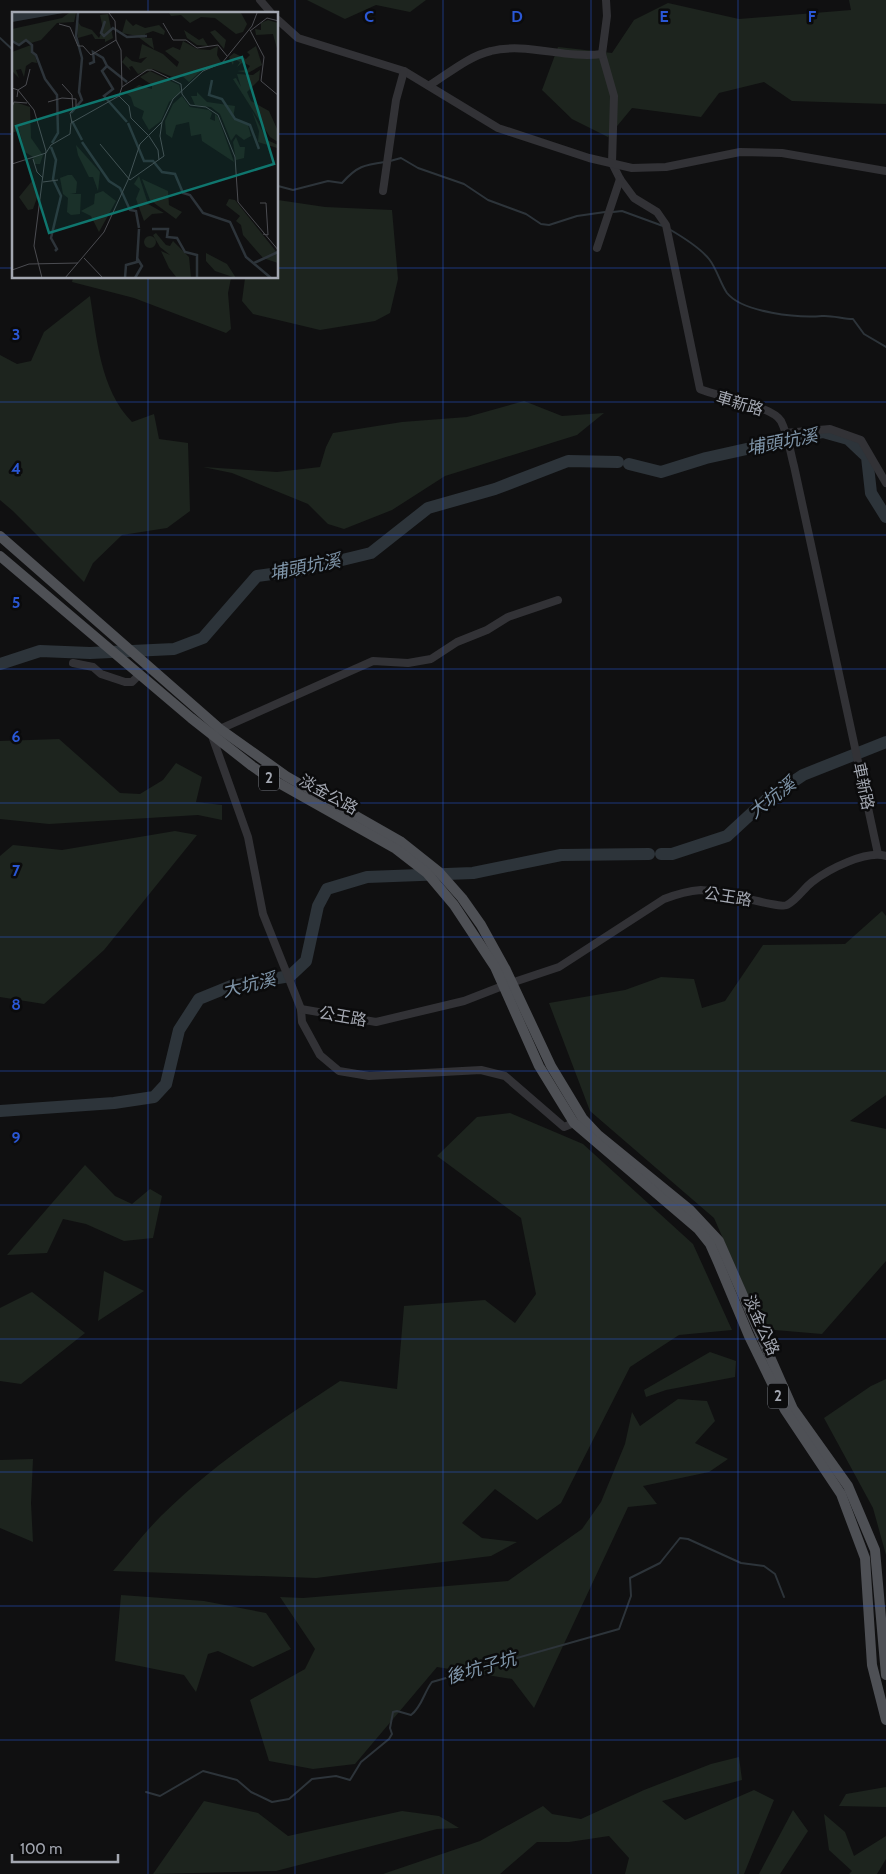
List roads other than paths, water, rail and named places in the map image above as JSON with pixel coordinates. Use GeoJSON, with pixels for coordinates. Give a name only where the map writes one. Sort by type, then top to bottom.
{"type":"FeatureCollection","features":[{"type":"Feature","properties":{"kind":"main road","name":"淡金公路"},"geometry":{"type":"LineString","coordinates":[[0,536],[154,671],[216,733]]}},
{"type":"Feature","properties":{"kind":"main road","name":"2"},"geometry":{"type":"LineString","coordinates":[[0,556],[137,672]]}},
{"type":"Feature","properties":{"kind":"main road","name":"淡金公路"},"geometry":{"type":"LineString","coordinates":[[137,672],[216,733],[269,766],[386,832],[425,866],[481,925],[513,995],[578,1121],[698,1229],[710,1244],[749,1336],[785,1410],[841,1494],[865,1558],[872,1665],[886,1720]]}},
{"type":"Feature","properties":{"kind":"main road","name":"淡金公路"},"geometry":{"type":"LineString","coordinates":[[578,1121],[690,1210],[718,1241],[793,1409],[848,1486],[874,1550],[886,1675]]}},
{"type":"Feature","properties":{"kind":"main road"},"geometry":{"type":"LineString","coordinates":[[867,1589],[879,1588]]}},
{"type":"Feature","properties":{"kind":"street"},"geometry":{"type":"LineString","coordinates":[[260,0],[270,12]]}},
{"type":"Feature","properties":{"kind":"street","name":"車新路"},"geometry":{"type":"LineString","coordinates":[[606,0],[607,16],[602,54],[614,96],[612,163],[620,179],[634,198],[657,212],[666,225],[700,389],[719,397],[764,408],[776,415],[786,435],[850,727],[882,855]]}},
{"type":"Feature","properties":{"kind":"street"},"geometry":{"type":"LineString","coordinates":[[279,21],[298,38],[404,71],[430,85],[498,128],[632,168],[649,169],[740,152],[782,153],[886,171]]}},
{"type":"Feature","properties":{"kind":"street"},"geometry":{"type":"LineString","coordinates":[[430,85],[479,54],[491,50],[508,48],[586,56],[602,54]]}},
{"type":"Feature","properties":{"kind":"street"},"geometry":{"type":"LineString","coordinates":[[382,191],[388,166],[396,100],[404,71]]}},
{"type":"Feature","properties":{"kind":"street"},"geometry":{"type":"LineString","coordinates":[[597,248],[620,179]]}},
{"type":"Feature","properties":{"kind":"street"},"geometry":{"type":"LineString","coordinates":[[786,435],[830,429],[861,440],[883,472],[886,483]]}},
{"type":"Feature","properties":{"kind":"street"},"geometry":{"type":"LineString","coordinates":[[558,600],[508,617],[487,630],[457,642],[431,659],[415,663],[373,661],[216,733],[248,837],[262,914],[301,1009],[302,1022],[320,1055],[339,1071],[369,1076],[481,1070],[505,1076],[564,1127],[578,1121]]}},
{"type":"Feature","properties":{"kind":"street"},"geometry":{"type":"LineString","coordinates":[[73,663],[93,668],[101,674],[125,682],[132,682],[137,672]]}},
{"type":"Feature","properties":{"kind":"street","name":"公王路"},"geometry":{"type":"LineString","coordinates":[[517,981],[559,967],[664,899],[682,892],[703,890],[751,898],[779,907],[787,906],[811,882],[830,870],[872,854],[882,855]]}},
{"type":"Feature","properties":{"kind":"street","name":"公王路"},"geometry":{"type":"LineString","coordinates":[[301,1009],[376,1022],[464,1001],[500,987]]}},
{"type":"Feature","properties":{"kind":"waterway"},"geometry":{"type":"LineString","coordinates":[[0,38],[12,49]]}},
{"type":"Feature","properties":{"kind":"waterway"},"geometry":{"type":"LineString","coordinates":[[390,161],[401,158],[418,168],[464,184],[488,200],[526,214],[541,224],[549,225],[577,216],[605,212]]}},
{"type":"Feature","properties":{"kind":"waterway"},"geometry":{"type":"LineString","coordinates":[[279,186],[293,190],[328,181],[342,183],[361,167],[385,162]]}},
{"type":"Feature","properties":{"kind":"waterway"},"geometry":{"type":"LineString","coordinates":[[613,212],[622,211],[663,226]]}},
{"type":"Feature","properties":{"kind":"waterway"},"geometry":{"type":"LineString","coordinates":[[669,229],[709,259],[727,293],[735,300],[758,310],[772,313],[853,319],[864,334],[886,347]]}},
{"type":"Feature","properties":{"kind":"waterway","name":"埔頭坑溪"},"geometry":{"type":"LineString","coordinates":[[629,464],[661,472],[706,458],[823,432],[848,439],[867,457],[871,493],[886,517]]}},
{"type":"Feature","properties":{"kind":"waterway","name":"埔頭坑溪"},"geometry":{"type":"LineString","coordinates":[[0,664],[40,651],[90,653],[174,649],[203,638],[257,576],[301,570],[371,553],[428,508],[495,489],[568,461],[618,462]]}},
{"type":"Feature","properties":{"kind":"waterway","name":"大坑溪"},"geometry":{"type":"LineString","coordinates":[[661,854],[672,854],[727,836],[766,800],[803,775],[886,742]]}},
{"type":"Feature","properties":{"kind":"waterway","name":"大坑溪"},"geometry":{"type":"LineString","coordinates":[[0,1111],[114,1103],[154,1097],[166,1084],[179,1030],[199,999],[231,986],[290,976],[306,961],[318,906],[327,889],[367,877],[473,873],[561,855],[649,854]]}},
{"type":"Feature","properties":{"kind":"waterway","name":"後坑子坑"},"geometry":{"type":"LineString","coordinates":[[146,1792],[160,1796],[203,1771],[237,1780],[251,1792],[272,1802],[289,1799],[312,1779],[336,1776],[350,1780],[361,1762],[389,1739],[392,1734],[390,1728],[393,1712],[397,1711],[411,1715],[415,1712],[432,1682],[619,1629],[631,1596],[630,1578],[660,1563],[680,1538],[688,1539],[741,1563],[764,1566],[775,1574],[784,1597]]}}]}
